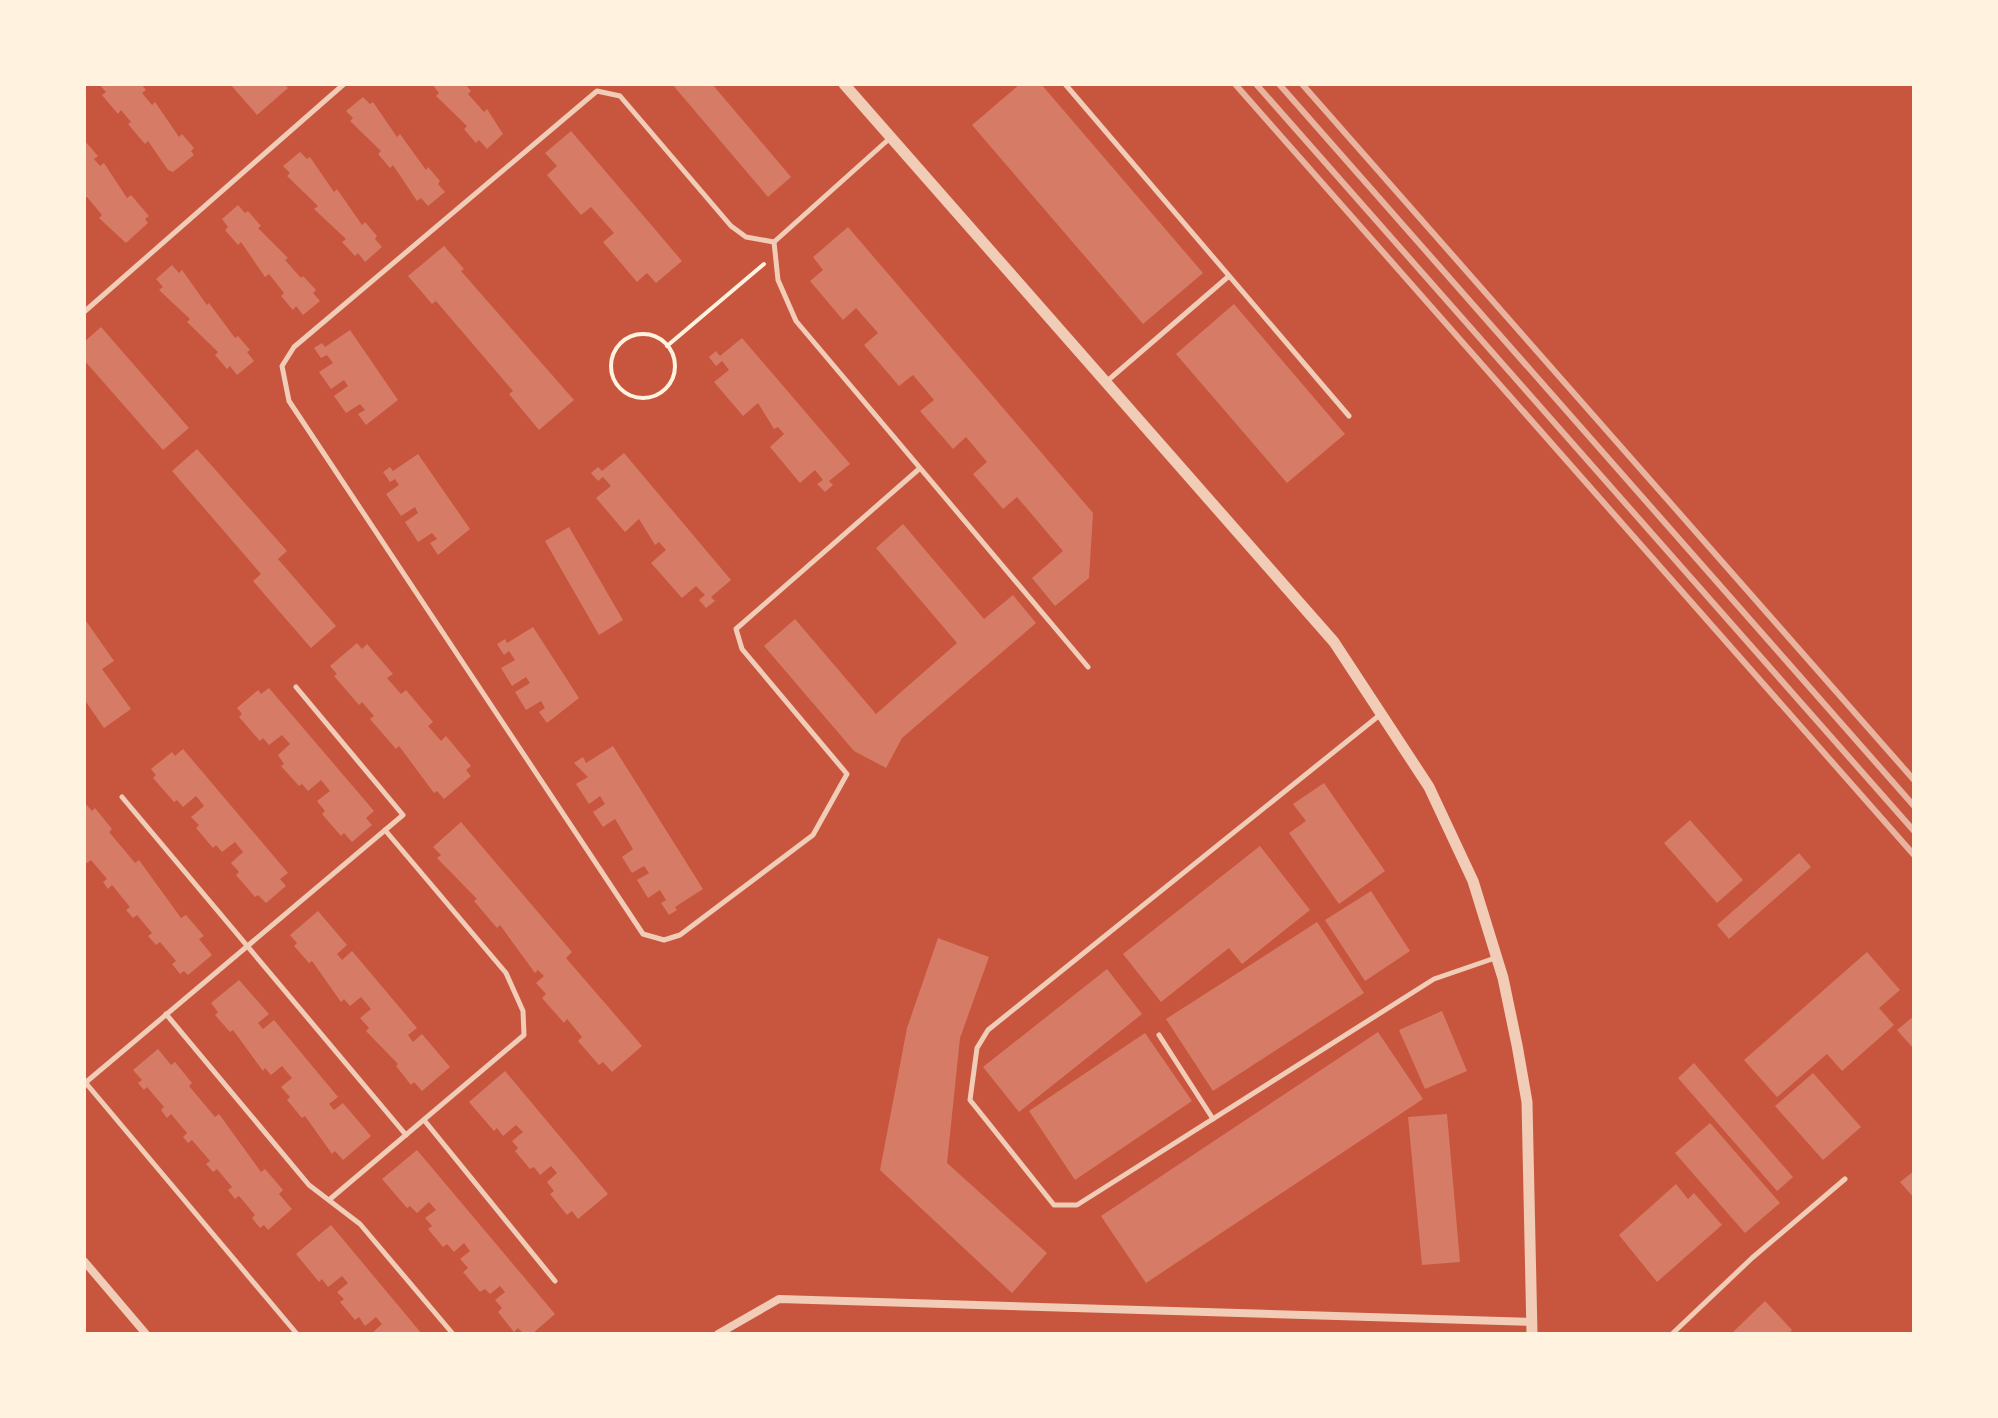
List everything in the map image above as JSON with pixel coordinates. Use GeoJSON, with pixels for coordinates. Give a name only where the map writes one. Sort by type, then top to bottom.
{"type":"FeatureCollection","features":[{"type":"Feature","properties":{"kind":"street"},"geometry":{"type":"LineString","coordinates":[[718,1334],[779,1299],[1532,1328],[1527,1102],[1497,958],[1473,881],[1429,787],[1334,642],[844,84]]}},
{"type":"Feature","properties":{"kind":"street"},"geometry":{"type":"LineString","coordinates":[[84,1261],[146,1334]]}},
{"type":"Feature","properties":{"kind":"lane"},"geometry":{"type":"LineString","coordinates":[[84,312],[344,84]]}},
{"type":"Feature","properties":{"kind":"lane"},"geometry":{"type":"LineString","coordinates":[[1065,84],[1349,416]]}},
{"type":"Feature","properties":{"kind":"lane"},"geometry":{"type":"LineString","coordinates":[[774,242],[746,237],[731,226],[620,96],[597,91],[294,347],[282,366],[289,401],[643,934],[651,939],[664,940],[680,935],[813,835],[843,786],[847,774],[742,649],[736,629],[919,469]]}},
{"type":"Feature","properties":{"kind":"lane"},"geometry":{"type":"LineString","coordinates":[[774,242],[891,138]]}},
{"type":"Feature","properties":{"kind":"lane"},"geometry":{"type":"LineString","coordinates":[[774,242],[778,280],[796,321],[1088,667]]}},
{"type":"Feature","properties":{"kind":"lane"},"geometry":{"type":"LineString","coordinates":[[1105,382],[1229,276]]}},
{"type":"Feature","properties":{"kind":"lane"},"geometry":{"type":"LineString","coordinates":[[296,687],[403,815],[85,1082],[297,1334]]}},
{"type":"Feature","properties":{"kind":"lane"},"geometry":{"type":"LineString","coordinates":[[1382,713],[988,1030],[977,1048],[970,1100],[1054,1205],[1077,1205],[1434,979],[1497,958]]}},
{"type":"Feature","properties":{"kind":"lane"},"geometry":{"type":"LineString","coordinates":[[122,797],[406,1135]]}},
{"type":"Feature","properties":{"kind":"lane"},"geometry":{"type":"LineString","coordinates":[[329,1200],[524,1035],[523,1011],[506,973],[385,830]]}},
{"type":"Feature","properties":{"kind":"lane"},"geometry":{"type":"LineString","coordinates":[[166,1014],[309,1185],[360,1224],[453,1334]]}},
{"type":"Feature","properties":{"kind":"lane"},"geometry":{"type":"LineString","coordinates":[[1159,1035],[1213,1119]]}},
{"type":"Feature","properties":{"kind":"lane"},"geometry":{"type":"LineString","coordinates":[[424,1120],[555,1281]]}},
{"type":"Feature","properties":{"kind":"lane"},"geometry":{"type":"LineString","coordinates":[[1672,1334],[1752,1258],[1845,1179]]}},
{"type":"Feature","properties":{"kind":"path"},"geometry":{"type":"LineString","coordinates":[[667,346],[775,254]]}},
{"type":"Feature","properties":{"kind":"path"},"geometry":{"type":"LineString","coordinates":[[643,334],[667,346],[674,372],[664,390],[646,398],[635,397],[618,386],[613,377],[612,356],[625,340],[643,334]]}},
{"type":"Feature","properties":{"kind":"building"},"geometry":{"type":"Polygon","coordinates":[[[99,84],[141,84],[146,90],[142,93],[152,105],[155,102],[179,137],[182,134],[194,148],[191,151],[194,155],[173,172],[168,170],[148,141],[145,144],[128,124],[131,122],[121,110],[118,114],[102,95],[106,92],[99,84]]]}},
{"type":"Feature","properties":{"kind":"building"},"geometry":{"type":"Polygon","coordinates":[[[230,84],[284,84],[288,88],[257,115],[230,84]]]}},
{"type":"Feature","properties":{"kind":"building"},"geometry":{"type":"Polygon","coordinates":[[[432,84],[465,84],[471,91],[468,94],[484,112],[487,109],[503,134],[487,149],[479,140],[476,143],[464,129],[467,126],[436,96],[439,93],[432,84]]]}},
{"type":"Feature","properties":{"kind":"building"},"geometry":{"type":"Polygon","coordinates":[[[672,84],[712,84],[791,177],[768,197],[672,84]]]}},
{"type":"Feature","properties":{"kind":"building"},"geometry":{"type":"Polygon","coordinates":[[[1020,84],[1041,84],[1203,273],[1143,324],[972,125],[1020,84]]]}},
{"type":"Feature","properties":{"kind":"building"},"geometry":{"type":"Polygon","coordinates":[[[363,97],[370,104],[373,102],[397,137],[400,134],[426,170],[428,167],[440,181],[438,184],[445,192],[428,206],[421,198],[417,201],[393,165],[390,168],[378,154],[381,151],[350,121],[353,118],[346,111],[363,97]]]}},
{"type":"Feature","properties":{"kind":"building"},"geometry":{"type":"Polygon","coordinates":[[[571,131],[682,261],[656,283],[647,273],[637,282],[603,242],[614,233],[591,207],[581,215],[547,175],[557,166],[545,153],[571,131]]]}},
{"type":"Feature","properties":{"kind":"building"},"geometry":{"type":"Polygon","coordinates":[[[84,140],[98,156],[94,159],[100,166],[104,163],[127,198],[131,195],[149,216],[145,219],[148,223],[126,243],[99,218],[102,215],[87,197],[84,199],[84,140]]]}},
{"type":"Feature","properties":{"kind":"building"},"geometry":{"type":"Polygon","coordinates":[[[300,152],[307,159],[310,157],[334,192],[337,189],[362,225],[365,222],[377,236],[375,239],[382,247],[365,262],[342,242],[346,239],[314,209],[318,206],[287,176],[290,173],[283,166],[300,152]]]}},
{"type":"Feature","properties":{"kind":"building"},"geometry":{"type":"Polygon","coordinates":[[[238,205],[245,213],[248,211],[261,226],[258,228],[288,258],[285,260],[316,290],[313,293],[320,301],[303,315],[296,306],[293,310],[269,274],[265,277],[241,242],[238,245],[225,230],[228,227],[222,219],[238,205]]]}},
{"type":"Feature","properties":{"kind":"building"},"geometry":{"type":"Polygon","coordinates":[[[848,227],[1093,513],[1089,578],[1055,606],[1032,578],[1063,551],[1017,497],[1003,509],[973,474],[987,462],[966,437],[953,449],[920,411],[934,400],[913,375],[899,386],[864,345],[878,333],[856,308],[843,320],[810,281],[823,270],[813,257],[848,227]]]}},
{"type":"Feature","properties":{"kind":"building"},"geometry":{"type":"Polygon","coordinates":[[[444,246],[464,269],[461,271],[574,400],[539,430],[509,394],[513,391],[436,301],[432,304],[408,276],[444,246]]]}},
{"type":"Feature","properties":{"kind":"building"},"geometry":{"type":"Polygon","coordinates":[[[172,265],[179,273],[182,270],[235,338],[238,336],[250,350],[247,352],[254,361],[237,375],[230,366],[227,369],[215,355],[218,352],[187,322],[190,319],[159,290],[163,287],[156,279],[172,265]]]}},
{"type":"Feature","properties":{"kind":"building"},"geometry":{"type":"Polygon","coordinates":[[[1234,304],[1345,434],[1287,483],[1176,354],[1234,304]]]}},
{"type":"Feature","properties":{"kind":"building"},"geometry":{"type":"Polygon","coordinates":[[[101,327],[189,428],[163,450],[84,360],[84,342],[101,327]]]}},
{"type":"Feature","properties":{"kind":"building"},"geometry":{"type":"Polygon","coordinates":[[[350,330],[398,400],[366,425],[358,414],[365,410],[360,404],[346,413],[334,396],[348,386],[344,380],[331,389],[319,372],[333,363],[327,355],[321,358],[314,348],[322,343],[325,347],[350,330]]]}},
{"type":"Feature","properties":{"kind":"building"},"geometry":{"type":"Polygon","coordinates":[[[742,338],[850,464],[829,481],[833,485],[825,492],[817,484],[823,480],[815,470],[800,483],[770,447],[784,434],[778,427],[774,429],[758,403],[743,416],[714,382],[729,370],[722,361],[716,366],[709,357],[716,351],[720,356],[742,338]]]}},
{"type":"Feature","properties":{"kind":"building"},"geometry":{"type":"Polygon","coordinates":[[[197,449],[287,551],[278,559],[336,626],[311,648],[253,581],[261,574],[172,471],[197,449]]]}},
{"type":"Feature","properties":{"kind":"building"},"geometry":{"type":"Polygon","coordinates":[[[624,453],[731,580],[711,597],[715,601],[706,608],[699,600],[705,595],[696,586],[682,598],[651,563],[666,550],[659,542],[655,545],[639,519],[625,532],[596,498],[611,486],[603,477],[598,481],[591,473],[598,467],[602,471],[624,453]]]}},
{"type":"Feature","properties":{"kind":"building"},"geometry":{"type":"Polygon","coordinates":[[[418,454],[470,529],[438,555],[430,543],[437,539],[432,533],[418,542],[405,522],[418,513],[415,507],[401,516],[386,494],[399,485],[395,479],[390,482],[383,472],[390,467],[393,471],[418,454]]]}},
{"type":"Feature","properties":{"kind":"building"},"geometry":{"type":"Polygon","coordinates":[[[903,524],[984,619],[1013,595],[1036,623],[902,738],[886,768],[854,751],[764,646],[795,619],[876,714],[957,643],[876,548],[903,524]]]}},
{"type":"Feature","properties":{"kind":"building"},"geometry":{"type":"Polygon","coordinates":[[[569,527],[623,620],[599,635],[545,541],[569,527]]]}},
{"type":"Feature","properties":{"kind":"building"},"geometry":{"type":"Polygon","coordinates":[[[84,618],[114,661],[102,669],[131,709],[104,728],[84,699],[84,618]]]}},
{"type":"Feature","properties":{"kind":"building"},"geometry":{"type":"Polygon","coordinates":[[[533,627],[579,698],[547,723],[539,712],[545,708],[541,701],[526,710],[515,692],[530,683],[526,677],[512,686],[501,668],[515,660],[509,651],[504,655],[497,644],[505,639],[507,643],[533,627]]]}},
{"type":"Feature","properties":{"kind":"building"},"geometry":{"type":"Polygon","coordinates":[[[357,643],[362,649],[367,644],[393,674],[387,678],[401,694],[406,690],[433,722],[428,726],[441,741],[446,736],[471,766],[466,770],[471,776],[444,799],[437,791],[434,793],[399,746],[396,749],[370,719],[374,716],[362,702],[359,705],[334,676],[337,674],[330,666],[357,643]]]}},
{"type":"Feature","properties":{"kind":"building"},"geometry":{"type":"Polygon","coordinates":[[[269,688],[374,811],[366,818],[372,825],[352,842],[344,833],[341,836],[322,814],[325,811],[317,801],[330,791],[321,780],[308,791],[302,784],[299,786],[281,766],[284,764],[278,755],[290,744],[282,735],[269,745],[263,738],[260,741],[239,717],[242,714],[237,708],[258,690],[261,694],[269,688]]]}},
{"type":"Feature","properties":{"kind":"building"},"geometry":{"type":"Polygon","coordinates":[[[613,746],[703,889],[675,907],[677,910],[669,915],[661,903],[666,900],[660,890],[648,898],[637,880],[649,873],[644,866],[632,873],[622,857],[633,849],[615,819],[603,827],[593,812],[605,804],[600,796],[589,804],[576,784],[588,777],[574,763],[583,757],[586,763],[613,746]]]}},
{"type":"Feature","properties":{"kind":"building"},"geometry":{"type":"Polygon","coordinates":[[[183,749],[288,873],[280,879],[286,886],[266,903],[258,895],[255,897],[236,875],[239,872],[231,863],[243,852],[235,842],[222,852],[216,845],[213,848],[196,828],[199,825],[191,817],[204,806],[196,796],[183,807],[177,800],[174,802],[153,778],[156,775],[151,769],[172,752],[175,756],[183,749]]]}},
{"type":"Feature","properties":{"kind":"building"},"geometry":{"type":"Polygon","coordinates":[[[1324,783],[1385,871],[1339,904],[1289,833],[1306,821],[1293,804],[1324,783]]]}},
{"type":"Feature","properties":{"kind":"building"},"geometry":{"type":"Polygon","coordinates":[[[84,802],[92,811],[95,808],[112,829],[109,832],[135,863],[139,860],[181,918],[186,915],[204,936],[199,939],[212,955],[188,975],[184,971],[180,974],[172,964],[176,961],[160,942],[156,945],[148,936],[152,933],[137,915],[133,918],[126,910],[130,907],[112,885],[108,889],[103,882],[107,879],[91,860],[87,863],[84,860],[84,802]]]}},
{"type":"Feature","properties":{"kind":"building"},"geometry":{"type":"Polygon","coordinates":[[[1690,820],[1743,880],[1717,903],[1664,843],[1690,820]]]}},
{"type":"Feature","properties":{"kind":"building"},"geometry":{"type":"Polygon","coordinates":[[[461,822],[572,952],[566,958],[642,1046],[612,1072],[603,1062],[599,1065],[578,1041],[582,1037],[567,1019],[564,1023],[542,998],[546,994],[536,983],[544,976],[538,970],[535,973],[500,925],[497,928],[474,901],[477,899],[437,858],[441,855],[433,847],[461,822]]]}},
{"type":"Feature","properties":{"kind":"building"},"geometry":{"type":"Polygon","coordinates":[[[1260,846],[1310,910],[1242,964],[1229,948],[1161,1002],[1123,954],[1260,846]]]}},
{"type":"Feature","properties":{"kind":"building"},"geometry":{"type":"Polygon","coordinates":[[[1799,853],[1811,867],[1729,939],[1717,925],[1799,853]]]}},
{"type":"Feature","properties":{"kind":"building"},"geometry":{"type":"Polygon","coordinates":[[[1371,891],[1410,951],[1365,981],[1325,920],[1371,891]]]}},
{"type":"Feature","properties":{"kind":"building"},"geometry":{"type":"Polygon","coordinates":[[[318,911],[347,945],[337,954],[342,960],[352,951],[417,1028],[408,1035],[413,1042],[422,1034],[450,1067],[422,1091],[414,1082],[411,1085],[396,1066],[398,1064],[366,1031],[369,1028],[360,1018],[371,1009],[361,997],[350,1006],[344,999],[341,1002],[312,961],[309,963],[294,946],[297,943],[290,935],[318,911]]]}},
{"type":"Feature","properties":{"kind":"building"},"geometry":{"type":"Polygon","coordinates":[[[1317,922],[1364,993],[1213,1091],[1166,1019],[1317,922]]]}},
{"type":"Feature","properties":{"kind":"building"},"geometry":{"type":"Polygon","coordinates":[[[938,938],[989,957],[960,1038],[947,1163],[1047,1253],[1012,1293],[880,1170],[907,1028],[938,938]]]}},
{"type":"Feature","properties":{"kind":"building"},"geometry":{"type":"Polygon","coordinates":[[[1867,952],[1900,990],[1879,1008],[1894,1025],[1842,1071],[1827,1054],[1777,1097],[1744,1060],[1867,952]]]}},
{"type":"Feature","properties":{"kind":"building"},"geometry":{"type":"Polygon","coordinates":[[[1107,969],[1142,1014],[1019,1112],[983,1067],[1107,969]]]}},
{"type":"Feature","properties":{"kind":"building"},"geometry":{"type":"Polygon","coordinates":[[[239,980],[269,1014],[258,1023],[263,1029],[274,1020],[338,1097],[329,1104],[334,1110],[343,1103],[371,1136],[343,1160],[335,1151],[332,1154],[305,1116],[302,1118],[287,1100],[290,1097],[281,1087],[292,1078],[282,1066],[271,1075],[265,1068],[263,1071],[233,1030],[230,1032],[215,1015],[218,1012],[211,1003],[239,980]]]}},
{"type":"Feature","properties":{"kind":"building"},"geometry":{"type":"Polygon","coordinates":[[[1442,1011],[1467,1071],[1425,1089],[1399,1030],[1442,1011]]]}},
{"type":"Feature","properties":{"kind":"building"},"geometry":{"type":"Polygon","coordinates":[[[1914,1016],[1914,1049],[1897,1030],[1914,1016]]]}},
{"type":"Feature","properties":{"kind":"building"},"geometry":{"type":"Polygon","coordinates":[[[1378,1032],[1423,1099],[1146,1283],[1101,1216],[1378,1032]]]}},
{"type":"Feature","properties":{"kind":"building"},"geometry":{"type":"Polygon","coordinates":[[[1145,1033],[1192,1101],[1075,1180],[1029,1111],[1145,1033]]]}},
{"type":"Feature","properties":{"kind":"building"},"geometry":{"type":"Polygon","coordinates":[[[158,1049],[171,1065],[175,1062],[192,1083],[189,1086],[215,1117],[219,1114],[261,1172],[265,1169],[283,1190],[279,1194],[292,1209],[268,1230],[264,1225],[260,1228],[252,1218],[255,1215],[239,1196],[235,1199],[228,1190],[232,1187],[217,1169],[213,1172],[206,1164],[210,1161],[192,1140],[188,1143],[183,1137],[187,1133],[171,1114],[167,1118],[161,1110],[164,1107],[147,1087],[144,1090],[138,1083],[142,1080],[133,1070],[158,1049]]]}},
{"type":"Feature","properties":{"kind":"building"},"geometry":{"type":"Polygon","coordinates":[[[1694,1063],[1793,1177],[1777,1191],[1678,1078],[1694,1063]]]}},
{"type":"Feature","properties":{"kind":"building"},"geometry":{"type":"Polygon","coordinates":[[[505,1071],[608,1194],[578,1219],[572,1211],[567,1215],[550,1194],[554,1191],[547,1182],[557,1173],[551,1166],[540,1175],[534,1167],[530,1169],[515,1151],[518,1148],[512,1141],[523,1132],[516,1125],[503,1136],[497,1128],[494,1131],[469,1102],[505,1071]]]}},
{"type":"Feature","properties":{"kind":"building"},"geometry":{"type":"Polygon","coordinates":[[[1813,1073],[1861,1127],[1823,1160],[1775,1106],[1813,1073]]]}},
{"type":"Feature","properties":{"kind":"building"},"geometry":{"type":"Polygon","coordinates":[[[1447,1114],[1460,1262],[1422,1265],[1408,1117],[1447,1114]]]}},
{"type":"Feature","properties":{"kind":"building"},"geometry":{"type":"Polygon","coordinates":[[[1710,1123],[1780,1203],[1745,1233],[1675,1153],[1710,1123]]]}},
{"type":"Feature","properties":{"kind":"building"},"geometry":{"type":"Polygon","coordinates":[[[417,1150],[555,1314],[532,1334],[524,1334],[518,1328],[514,1332],[498,1312],[502,1308],[495,1300],[505,1292],[500,1286],[490,1294],[485,1289],[480,1292],[463,1272],[468,1268],[460,1259],[470,1251],[464,1243],[454,1252],[447,1244],[443,1247],[428,1229],[432,1226],[425,1218],[436,1210],[429,1202],[417,1213],[410,1206],[407,1208],[382,1179],[417,1150]]]}},
{"type":"Feature","properties":{"kind":"building"},"geometry":{"type":"Polygon","coordinates":[[[1914,1171],[1914,1198],[1900,1182],[1914,1171]]]}},
{"type":"Feature","properties":{"kind":"building"},"geometry":{"type":"Polygon","coordinates":[[[1676,1184],[1688,1199],[1694,1193],[1722,1225],[1657,1282],[1619,1235],[1676,1184]]]}},
{"type":"Feature","properties":{"kind":"building"},"geometry":{"type":"Polygon","coordinates":[[[331,1225],[422,1334],[371,1334],[382,1324],[376,1317],[365,1326],[359,1317],[355,1320],[340,1302],[344,1299],[337,1292],[348,1283],[342,1276],[328,1287],[322,1279],[319,1282],[296,1254],[331,1225]]]}},
{"type":"Feature","properties":{"kind":"building"},"geometry":{"type":"Polygon","coordinates":[[[1765,1301],[1792,1330],[1788,1334],[1731,1334],[1765,1301]]]}},
{"type":"Feature","properties":{"kind":"railway"},"geometry":{"type":"LineString","coordinates":[[1235,84],[1914,855]]}},
{"type":"Feature","properties":{"kind":"railway"},"geometry":{"type":"LineString","coordinates":[[1256,84],[1914,831]]}},
{"type":"Feature","properties":{"kind":"railway"},"geometry":{"type":"LineString","coordinates":[[1279,84],[1914,806]]}},
{"type":"Feature","properties":{"kind":"railway"},"geometry":{"type":"LineString","coordinates":[[1302,84],[1914,780]]}}]}
